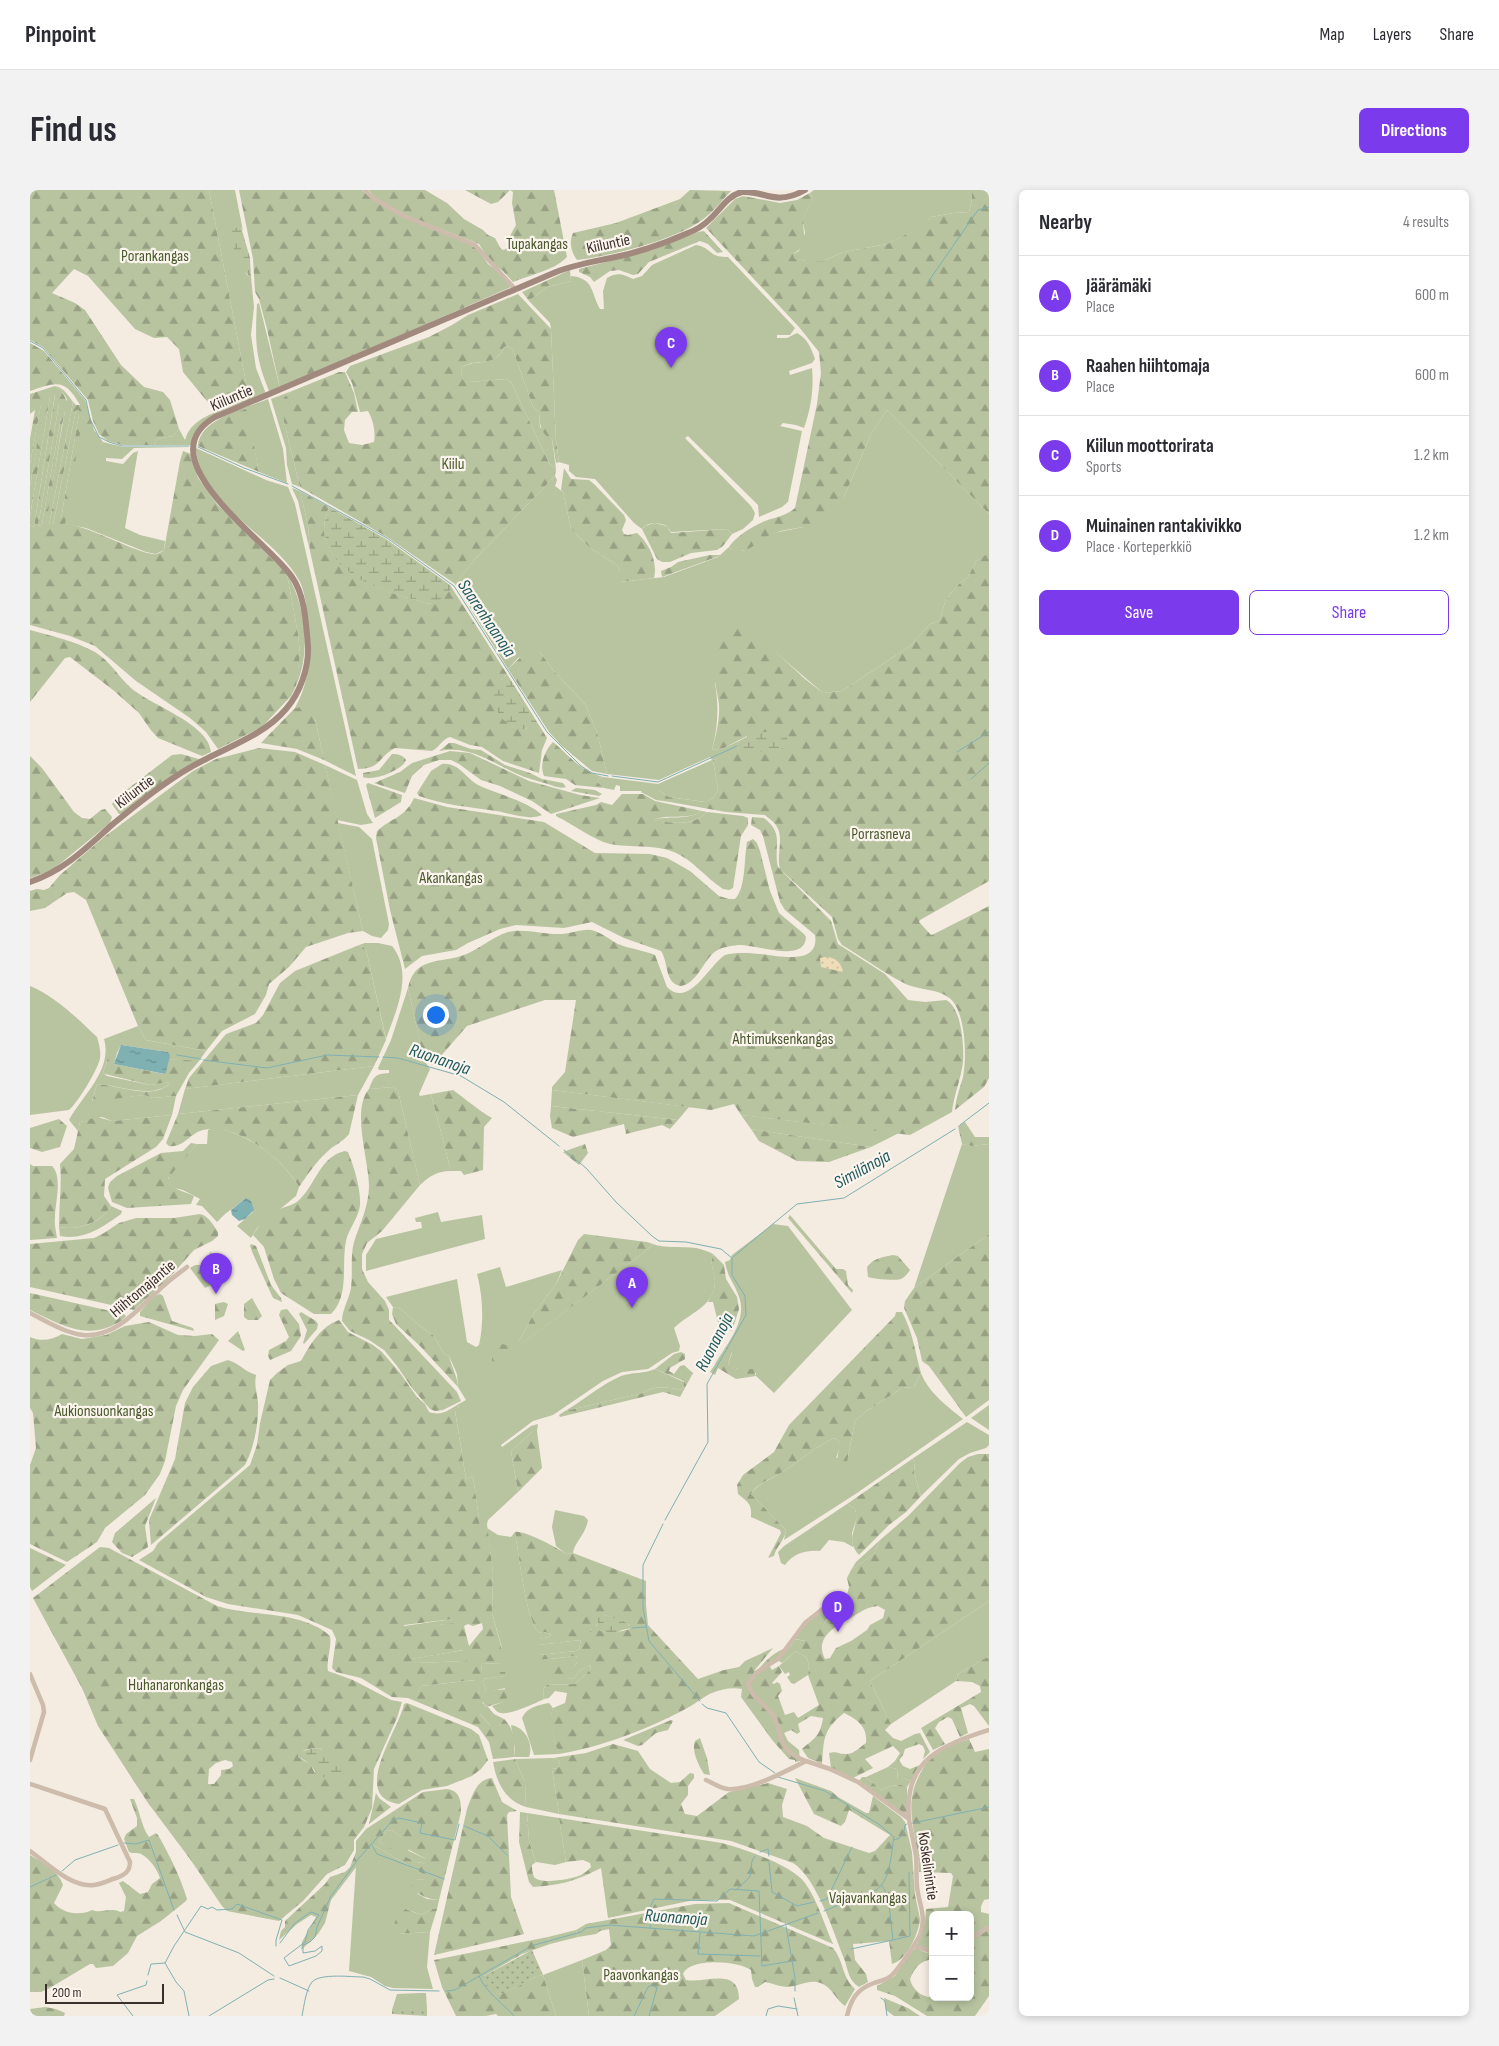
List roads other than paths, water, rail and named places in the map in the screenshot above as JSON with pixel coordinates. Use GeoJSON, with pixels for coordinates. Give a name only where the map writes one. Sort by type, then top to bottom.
{"type":"FeatureCollection","features":[{"type":"Feature","properties":{"kind":"street"},"geometry":{"type":"LineString","coordinates":[[366,190],[373,198],[402,215],[475,244],[515,289]]}},
{"type":"Feature","properties":{"kind":"street","name":"Kiiluntie"},"geometry":{"type":"LineString","coordinates":[[30,882],[64,867],[141,802],[182,773],[241,742],[276,719],[295,697],[300,684],[307,664],[308,646],[298,588],[286,569],[230,514],[207,485],[197,467],[194,453],[194,444],[205,424],[215,417],[579,263],[643,250],[688,233],[709,220],[730,198],[741,192],[748,191],[784,197],[805,190]]}},
{"type":"Feature","properties":{"kind":"street","name":"Hiihtomajantie"},"geometry":{"type":"LineString","coordinates":[[30,1313],[77,1334],[101,1333],[131,1317],[161,1288],[187,1267]]}},
{"type":"Feature","properties":{"kind":"street"},"geometry":{"type":"LineString","coordinates":[[829,1604],[805,1623],[776,1661],[756,1673],[748,1684],[750,1690],[772,1715],[778,1725],[785,1747],[792,1754],[858,1782],[909,1819]]}},
{"type":"Feature","properties":{"kind":"street"},"geometry":{"type":"LineString","coordinates":[[30,1674],[44,1712],[30,1760]]}},
{"type":"Feature","properties":{"kind":"street","name":"Koskelinintie"},"geometry":{"type":"LineString","coordinates":[[847,2016],[855,1995],[867,1986],[892,1975],[915,1946],[922,1929],[924,1917],[918,1889],[916,1856],[909,1819],[911,1788],[926,1760],[940,1748],[989,1730]]}},
{"type":"Feature","properties":{"kind":"street"},"geometry":{"type":"LineString","coordinates":[[706,1780],[725,1788],[736,1789],[770,1778],[806,1761]]}},
{"type":"Feature","properties":{"kind":"street"},"geometry":{"type":"LineString","coordinates":[[30,1784],[105,1809],[130,1862],[130,1867],[123,1875],[100,1884],[87,1885],[62,1875],[30,1851]]}},
{"type":"Feature","properties":{"kind":"street"},"geometry":{"type":"LineString","coordinates":[[974,1936],[989,1927]]}},
{"type":"Feature","properties":{"kind":"street"},"geometry":{"type":"LineString","coordinates":[[915,1946],[929,1951]]}},
{"type":"Feature","properties":{"kind":"water"},"geometry":{"type":"Polygon","coordinates":[[[121,1045],[168,1052],[170,1056],[165,1074],[114,1064],[121,1045]]]}},
{"type":"Feature","properties":{"kind":"water"},"geometry":{"type":"Polygon","coordinates":[[[246,1198],[251,1201],[254,1210],[245,1219],[239,1221],[232,1215],[231,1210],[246,1198]]]}},
{"type":"Feature","properties":{"kind":"waterway"},"geometry":{"type":"LineString","coordinates":[[928,282],[978,210],[989,207]]}},
{"type":"Feature","properties":{"kind":"waterway","name":"Saarenhaanoja"},"geometry":{"type":"LineString","coordinates":[[30,341],[43,348],[86,400],[90,419],[99,437],[122,446],[189,446]]}},
{"type":"Feature","properties":{"kind":"waterway","name":"Saarenhaanoja"},"geometry":{"type":"LineString","coordinates":[[198,447],[244,468],[288,484]]}},
{"type":"Feature","properties":{"kind":"waterway","name":"Saarenhaanoja"},"geometry":{"type":"LineString","coordinates":[[292,486],[387,538],[454,586],[547,732],[581,766],[592,773],[608,776]]}},
{"type":"Feature","properties":{"kind":"waterway"},"geometry":{"type":"LineString","coordinates":[[957,752],[989,732]]}},
{"type":"Feature","properties":{"kind":"waterway","name":"Saarenhaanoja"},"geometry":{"type":"LineString","coordinates":[[612,776],[658,782],[737,746]]}},
{"type":"Feature","properties":{"kind":"waterway"},"geometry":{"type":"LineString","coordinates":[[971,779],[989,763]]}},
{"type":"Feature","properties":{"kind":"waterway","name":"Ruonanoja"},"geometry":{"type":"LineString","coordinates":[[177,1055],[201,1059]]}},
{"type":"Feature","properties":{"kind":"waterway","name":"Ruonanoja"},"geometry":{"type":"LineString","coordinates":[[203,1060],[267,1068],[327,1055],[379,1057]]}},
{"type":"Feature","properties":{"kind":"waterway","name":"Ruonanoja"},"geometry":{"type":"LineString","coordinates":[[383,1057],[398,1058],[461,1076],[504,1102],[559,1146]]}},
{"type":"Feature","properties":{"kind":"waterway","name":"Similänoja"},"geometry":{"type":"LineString","coordinates":[[960,1125],[989,1103]]}},
{"type":"Feature","properties":{"kind":"waterway","name":"Similänoja"},"geometry":{"type":"LineString","coordinates":[[733,1257],[797,1204],[844,1198],[955,1129]]}},
{"type":"Feature","properties":{"kind":"waterway","name":"Ruonanoja"},"geometry":{"type":"LineString","coordinates":[[564,1150],[586,1168],[616,1202],[659,1241],[686,1242],[721,1249],[732,1258],[732,1275],[745,1296],[746,1315],[707,1384],[708,1442],[665,1520]]}},
{"type":"Feature","properties":{"kind":"waterway","name":"Ruonanoja"},"geometry":{"type":"LineString","coordinates":[[663,1524],[643,1565],[643,1608],[649,1641],[700,1701]]}},
{"type":"Feature","properties":{"kind":"waterway"},"geometry":{"type":"LineString","coordinates":[[632,1628],[646,1627]]}},
{"type":"Feature","properties":{"kind":"waterway","name":"Ruonanoja"},"geometry":{"type":"LineString","coordinates":[[702,1704],[707,1708],[726,1713],[759,1762],[775,1773]]}},
{"type":"Feature","properties":{"kind":"waterway","name":"Ruonanoja"},"geometry":{"type":"LineString","coordinates":[[778,1777],[825,1791],[880,1825],[894,1837],[889,1866],[881,1886],[876,1890],[824,1911]]}},
{"type":"Feature","properties":{"kind":"waterway"},"geometry":{"type":"LineString","coordinates":[[913,1823],[989,1807]]}},
{"type":"Feature","properties":{"kind":"waterway"},"geometry":{"type":"LineString","coordinates":[[280,1943],[295,1923],[311,1912],[319,1915],[308,1930],[305,1942],[284,1958],[289,1966],[316,1956],[322,1951],[322,1946],[315,1951],[303,1953],[303,1945],[315,1937],[317,1927],[331,1896],[359,1858],[393,1820],[399,1818],[422,1823],[420,1833],[455,1840],[459,1824]]}},
{"type":"Feature","properties":{"kind":"waterway"},"geometry":{"type":"LineString","coordinates":[[894,1840],[902,1836],[907,1824]]}},
{"type":"Feature","properties":{"kind":"waterway"},"geometry":{"type":"LineString","coordinates":[[464,1826],[488,1836],[507,1855]]}},
{"type":"Feature","properties":{"kind":"waterway"},"geometry":{"type":"LineString","coordinates":[[124,1843],[136,1844],[149,1840],[174,1910]]}},
{"type":"Feature","properties":{"kind":"waterway"},"geometry":{"type":"LineString","coordinates":[[62,1871],[75,1860],[118,1845]]}},
{"type":"Feature","properties":{"kind":"waterway"},"geometry":{"type":"LineString","coordinates":[[372,1845],[377,1854],[444,1879]]}},
{"type":"Feature","properties":{"kind":"waterway"},"geometry":{"type":"LineString","coordinates":[[820,1901],[827,1899],[852,1847]]}},
{"type":"Feature","properties":{"kind":"waterway"},"geometry":{"type":"LineString","coordinates":[[760,1852],[768,1849],[769,1856]]}},
{"type":"Feature","properties":{"kind":"waterway"},"geometry":{"type":"LineString","coordinates":[[736,1890],[750,1877],[752,1861],[755,1856]]}},
{"type":"Feature","properties":{"kind":"waterway"},"geometry":{"type":"LineString","coordinates":[[769,1862],[772,1892],[797,1906],[814,1902]]}},
{"type":"Feature","properties":{"kind":"waterway"},"geometry":{"type":"LineString","coordinates":[[893,1940],[910,1936],[909,1872]]}},
{"type":"Feature","properties":{"kind":"waterway"},"geometry":{"type":"LineString","coordinates":[[30,1887],[56,1875]]}},
{"type":"Feature","properties":{"kind":"waterway"},"geometry":{"type":"LineString","coordinates":[[851,1949],[893,1940],[888,1896],[882,1886]]}},
{"type":"Feature","properties":{"kind":"waterway"},"geometry":{"type":"LineString","coordinates":[[650,1928],[651,1905],[654,1899],[717,1901],[730,1889],[759,1891],[762,1966],[792,1961]]}},
{"type":"Feature","properties":{"kind":"waterway"},"geometry":{"type":"LineString","coordinates":[[148,1975],[151,1964],[165,1963],[201,1906],[208,1909],[212,1907],[217,1910],[232,1909],[237,1904],[282,1920],[276,1946]]}},
{"type":"Feature","properties":{"kind":"waterway","name":"Ruonanoja"},"geometry":{"type":"LineString","coordinates":[[531,1946],[581,1932],[586,1928],[609,1925],[754,1936],[818,1913]]}},
{"type":"Feature","properties":{"kind":"waterway"},"geometry":{"type":"LineString","coordinates":[[177,1915],[185,1932],[239,1953],[274,1976]]}},
{"type":"Feature","properties":{"kind":"waterway"},"geometry":{"type":"LineString","coordinates":[[786,1926],[795,1978],[795,1991]]}},
{"type":"Feature","properties":{"kind":"waterway"},"geometry":{"type":"LineString","coordinates":[[700,1933],[698,1954],[760,1956]]}},
{"type":"Feature","properties":{"kind":"waterway","name":"Ruonanoja"},"geometry":{"type":"LineString","coordinates":[[446,1991],[455,1990],[528,1948]]}},
{"type":"Feature","properties":{"kind":"waterway"},"geometry":{"type":"LineString","coordinates":[[165,1963],[176,1982],[184,1991],[189,2016]]}},
{"type":"Feature","properties":{"kind":"waterway"},"geometry":{"type":"LineString","coordinates":[[479,1976],[490,1993],[514,2016]]}},
{"type":"Feature","properties":{"kind":"waterway","name":"Ruonanoja"},"geometry":{"type":"LineString","coordinates":[[302,2016],[310,1985],[316,1979],[322,1977],[363,1977],[390,1990],[439,1991]]}},
{"type":"Feature","properties":{"kind":"waterway"},"geometry":{"type":"LineString","coordinates":[[280,1978],[309,1991]]}},
{"type":"Feature","properties":{"kind":"waterway"},"geometry":{"type":"LineString","coordinates":[[209,2016],[268,1980],[274,1979]]}},
{"type":"Feature","properties":{"kind":"waterway"},"geometry":{"type":"LineString","coordinates":[[133,2016],[117,1995],[146,1985],[147,1981]]}},
{"type":"Feature","properties":{"kind":"waterway"},"geometry":{"type":"LineString","coordinates":[[634,2016],[648,1987],[652,1985],[657,1988],[649,2016]]}},
{"type":"Feature","properties":{"kind":"waterway"},"geometry":{"type":"LineString","coordinates":[[794,1998],[798,2016]]}},
{"type":"Feature","properties":{"kind":"waterway"},"geometry":{"type":"LineString","coordinates":[[881,1998],[885,2001],[887,2016]]}},
{"type":"Feature","properties":{"kind":"waterway"},"geometry":{"type":"LineString","coordinates":[[766,2016],[768,2009],[778,2006],[797,2009]]}},
{"type":"Feature","properties":{"kind":"place","name":"Kiilun moottorirata"},"geometry":{"type":"Point","coordinates":[671,368]}},
{"type":"Feature","properties":{"kind":"place","name":"Raahen hiihtomaja"},"geometry":{"type":"Point","coordinates":[216,1294]}},
{"type":"Feature","properties":{"kind":"place","name":"Jäärämäki"},"geometry":{"type":"Point","coordinates":[632,1308]}},
{"type":"Feature","properties":{"kind":"place","name":"Muinainen rantakivikko"},"geometry":{"type":"Point","coordinates":[838,1632]}},
{"type":"Feature","properties":{"kind":"park label","name":"Tupakangas"},"geometry":{"type":"Point","coordinates":[537,243]}},
{"type":"Feature","properties":{"kind":"park label","name":"Porankangas"},"geometry":{"type":"Point","coordinates":[155,255]}},
{"type":"Feature","properties":{"kind":"park label","name":"Kiilu"},"geometry":{"type":"Point","coordinates":[453,463]}},
{"type":"Feature","properties":{"kind":"park label","name":"Porrasneva"},"geometry":{"type":"Point","coordinates":[881,833]}},
{"type":"Feature","properties":{"kind":"park label","name":"Akankangas"},"geometry":{"type":"Point","coordinates":[451,877]}},
{"type":"Feature","properties":{"kind":"park label","name":"Ahtimuksenkangas"},"geometry":{"type":"Point","coordinates":[783,1038]}},
{"type":"Feature","properties":{"kind":"park label","name":"Aukionsuonkangas"},"geometry":{"type":"Point","coordinates":[104,1410]}},
{"type":"Feature","properties":{"kind":"park label","name":"Huhanaronkangas"},"geometry":{"type":"Point","coordinates":[176,1684]}},
{"type":"Feature","properties":{"kind":"park label","name":"Vajavankangas"},"geometry":{"type":"Point","coordinates":[868,1897]}},
{"type":"Feature","properties":{"kind":"park label","name":"Paavonkangas"},"geometry":{"type":"Point","coordinates":[641,1974]}}]}
